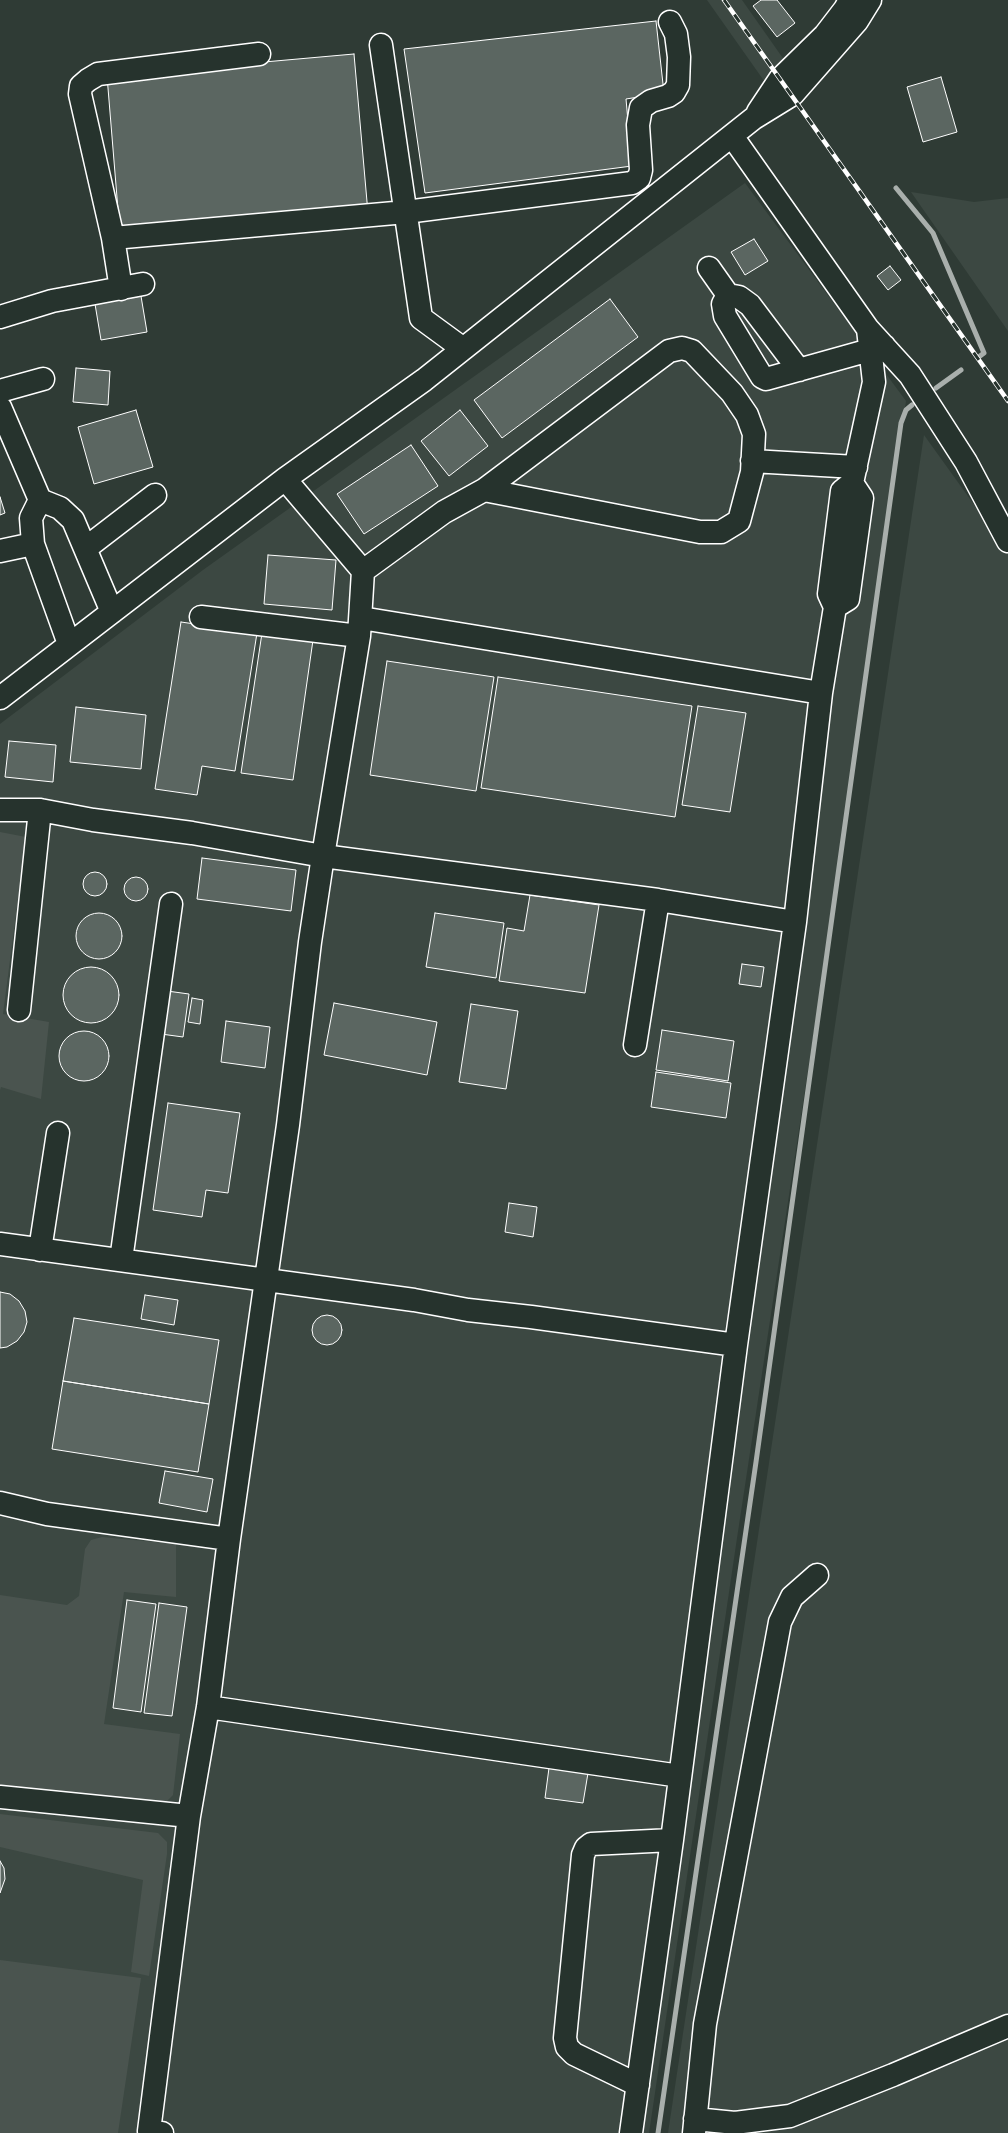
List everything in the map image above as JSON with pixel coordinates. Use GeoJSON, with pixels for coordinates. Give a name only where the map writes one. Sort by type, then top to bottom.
{"type":"FeatureCollection","features":[{"type":"Feature","properties":{"kind":"street"},"geometry":{"type":"LineString","coordinates":[[754,118],[780,79],[825,35],[845,10],[850,0]]}},
{"type":"Feature","properties":{"kind":"street"},"geometry":{"type":"LineString","coordinates":[[0,698],[285,479],[424,380],[462,348],[754,118],[793,94],[857,22],[870,0]]}},
{"type":"Feature","properties":{"kind":"street"},"geometry":{"type":"LineString","coordinates":[[114,244],[407,217],[632,183],[637,180],[641,170],[638,125],[641,108],[651,101],[668,96],[674,92],[678,85],[680,73],[679,51],[676,34],[670,22]]}},
{"type":"Feature","properties":{"kind":"street"},"geometry":{"type":"LineString","coordinates":[[381,45],[421,318],[462,348]]}},
{"type":"Feature","properties":{"kind":"street"},"geometry":{"type":"LineString","coordinates":[[120,282],[114,244],[80,94],[81,86],[98,74],[259,54]]}},
{"type":"Feature","properties":{"kind":"street"},"geometry":{"type":"LineString","coordinates":[[732,136],[874,342],[910,375],[966,462],[1008,541]]}},
{"type":"Feature","properties":{"kind":"street"},"geometry":{"type":"LineString","coordinates":[[709,268],[728,295],[739,297],[750,305],[799,370]]}},
{"type":"Feature","properties":{"kind":"street"},"geometry":{"type":"LineString","coordinates":[[0,317],[120,282],[143,284]]}},
{"type":"Feature","properties":{"kind":"street"},"geometry":{"type":"LineString","coordinates":[[728,295],[723,304],[725,316],[762,377],[770,379],[799,370],[874,342]]}},
{"type":"Feature","properties":{"kind":"street"},"geometry":{"type":"LineString","coordinates":[[631,2133],[672,1840],[736,1345],[796,922],[821,693],[835,607],[848,599],[862,498],[854,475],[874,382],[874,342]]}},
{"type":"Feature","properties":{"kind":"street"},"geometry":{"type":"LineString","coordinates":[[363,571],[444,512],[484,490],[669,351],[682,348],[692,351],[732,393],[747,415],[754,434],[752,472],[739,521],[721,532],[700,532],[484,490]]}},
{"type":"Feature","properties":{"kind":"street"},"geometry":{"type":"LineString","coordinates":[[0,391],[43,379]]}},
{"type":"Feature","properties":{"kind":"street"},"geometry":{"type":"LineString","coordinates":[[0,407],[40,500],[60,508],[73,520],[112,612]]}},
{"type":"Feature","properties":{"kind":"street"},"geometry":{"type":"LineString","coordinates":[[752,461],[854,475]]}},
{"type":"Feature","properties":{"kind":"street"},"geometry":{"type":"LineString","coordinates":[[153,2132],[189,1816],[208,1707],[229,1538],[266,1281],[323,856],[360,627],[363,571],[285,479]]}},
{"type":"Feature","properties":{"kind":"street"},"geometry":{"type":"LineString","coordinates":[[86,548],[155,495]]}},
{"type":"Feature","properties":{"kind":"street"},"geometry":{"type":"LineString","coordinates":[[40,500],[31,518],[33,544],[70,644]]}},
{"type":"Feature","properties":{"kind":"street"},"geometry":{"type":"LineString","coordinates":[[0,551],[33,544]]}},
{"type":"Feature","properties":{"kind":"street"},"geometry":{"type":"LineString","coordinates":[[201,617],[360,627],[821,693]]}},
{"type":"Feature","properties":{"kind":"street"},"geometry":{"type":"LineString","coordinates":[[0,810],[40,810],[93,820],[192,833],[323,856],[658,900],[796,922]]}},
{"type":"Feature","properties":{"kind":"street"},"geometry":{"type":"LineString","coordinates":[[19,1010],[40,810]]}},
{"type":"Feature","properties":{"kind":"street"},"geometry":{"type":"LineString","coordinates":[[635,1045],[658,900]]}},
{"type":"Feature","properties":{"kind":"street"},"geometry":{"type":"LineString","coordinates":[[120,1260],[171,904]]}},
{"type":"Feature","properties":{"kind":"street"},"geometry":{"type":"LineString","coordinates":[[40,1250],[58,1133]]}},
{"type":"Feature","properties":{"kind":"street"},"geometry":{"type":"LineString","coordinates":[[0,1244],[414,1300],[468,1310],[736,1345]]}},
{"type":"Feature","properties":{"kind":"street"},"geometry":{"type":"LineString","coordinates":[[0,1503],[47,1514],[229,1538]]}},
{"type":"Feature","properties":{"kind":"street"},"geometry":{"type":"LineString","coordinates":[[817,1575],[792,1597],[780,1622],[705,2024],[695,2126],[735,2123],[790,2116],[893,2075],[1008,2026]]}},
{"type":"Feature","properties":{"kind":"street"},"geometry":{"type":"LineString","coordinates":[[208,1707],[680,1776]]}},
{"type":"Feature","properties":{"kind":"street"},"geometry":{"type":"LineString","coordinates":[[0,1797],[189,1816]]}},
{"type":"Feature","properties":{"kind":"street"},"geometry":{"type":"LineString","coordinates":[[638,2085],[574,2054],[567,2047],[565,2038],[583,1855],[586,1848],[591,1844],[672,1840]]}},
{"type":"Feature","properties":{"kind":"shaded area"},"geometry":{"type":"Polygon","coordinates":[[[707,0],[742,0],[787,64],[767,85],[707,0]]]}},
{"type":"Feature","properties":{"kind":"shaded area"},"geometry":{"type":"Polygon","coordinates":[[[745,183],[906,401],[828,938],[649,2133],[0,2133],[0,724],[203,570],[745,183]]]}},
{"type":"Feature","properties":{"kind":"shaded area"},"geometry":{"type":"Polygon","coordinates":[[[911,192],[974,202],[1008,198],[1008,331],[911,192]]]}},
{"type":"Feature","properties":{"kind":"shaded area"},"geometry":{"type":"Polygon","coordinates":[[[924,435],[1008,552],[1008,2133],[668,2133],[924,435]]]}},
{"type":"Feature","properties":{"kind":"shaded area"},"geometry":{"type":"Polygon","coordinates":[[[0,832],[26,837],[3,1014],[49,1022],[41,1099],[1,1087],[0,1090],[0,832]]]}},
{"type":"Feature","properties":{"kind":"shaded area"},"geometry":{"type":"Polygon","coordinates":[[[102,1537],[176,1544],[176,1597],[124,1592],[104,1724],[180,1734],[173,1795],[165,1803],[150,1807],[0,1786],[0,1595],[67,1605],[79,1596],[85,1549],[91,1540],[102,1537]]]}},
{"type":"Feature","properties":{"kind":"shaded area"},"geometry":{"type":"Polygon","coordinates":[[[0,1814],[158,1833],[167,1842],[167,1854],[149,1976],[131,1972],[143,1880],[0,1847],[0,1814]]]}},
{"type":"Feature","properties":{"kind":"shaded area"},"geometry":{"type":"Polygon","coordinates":[[[0,1960],[141,1978],[118,2133],[0,2133],[0,1960]]]}},
{"type":"Feature","properties":{"kind":"building"},"geometry":{"type":"Polygon","coordinates":[[[761,0],[777,0],[795,23],[777,37],[753,6],[761,0]]]}},
{"type":"Feature","properties":{"kind":"building"},"geometry":{"type":"Polygon","coordinates":[[[656,21],[664,93],[626,99],[632,166],[425,193],[404,49],[656,21]]]}},
{"type":"Feature","properties":{"kind":"building"},"geometry":{"type":"Polygon","coordinates":[[[354,54],[368,213],[120,234],[107,76],[354,54]]]}},
{"type":"Feature","properties":{"kind":"building"},"geometry":{"type":"Polygon","coordinates":[[[941,77],[957,132],[923,142],[907,87],[941,77]]]}},
{"type":"Feature","properties":{"kind":"building"},"geometry":{"type":"Polygon","coordinates":[[[754,239],[768,261],[745,275],[731,252],[754,239]]]}},
{"type":"Feature","properties":{"kind":"building"},"geometry":{"type":"Polygon","coordinates":[[[890,266],[901,280],[888,290],[877,276],[890,266]]]}},
{"type":"Feature","properties":{"kind":"building"},"geometry":{"type":"Polygon","coordinates":[[[141,296],[147,332],[101,340],[95,304],[141,296]]]}},
{"type":"Feature","properties":{"kind":"building"},"geometry":{"type":"Polygon","coordinates":[[[610,299],[638,337],[502,438],[474,400],[610,299]]]}},
{"type":"Feature","properties":{"kind":"building"},"geometry":{"type":"Polygon","coordinates":[[[76,368],[110,371],[108,405],[73,402],[76,368]]]}},
{"type":"Feature","properties":{"kind":"building"},"geometry":{"type":"Polygon","coordinates":[[[136,410],[153,467],[94,484],[78,427],[136,410]]]}},
{"type":"Feature","properties":{"kind":"building"},"geometry":{"type":"Polygon","coordinates":[[[460,410],[488,446],[449,476],[421,441],[460,410]]]}},
{"type":"Feature","properties":{"kind":"building"},"geometry":{"type":"Polygon","coordinates":[[[411,445],[438,486],[364,534],[337,494],[411,445]]]}},
{"type":"Feature","properties":{"kind":"building"},"geometry":{"type":"Polygon","coordinates":[[[0,497],[5,513],[0,515],[0,497]]]}},
{"type":"Feature","properties":{"kind":"building"},"geometry":{"type":"Polygon","coordinates":[[[268,555],[336,560],[332,610],[264,604],[268,555]]]}},
{"type":"Feature","properties":{"kind":"building"},"geometry":{"type":"Polygon","coordinates":[[[181,622],[257,633],[235,771],[202,766],[197,795],[155,789],[181,622]]]}},
{"type":"Feature","properties":{"kind":"building"},"geometry":{"type":"Polygon","coordinates":[[[262,633],[313,640],[293,780],[241,773],[262,633]]]}},
{"type":"Feature","properties":{"kind":"building"},"geometry":{"type":"Polygon","coordinates":[[[387,661],[494,677],[476,791],[370,775],[387,661]]]}},
{"type":"Feature","properties":{"kind":"building"},"geometry":{"type":"Polygon","coordinates":[[[498,677],[692,706],[675,817],[481,788],[498,677]]]}},
{"type":"Feature","properties":{"kind":"building"},"geometry":{"type":"Polygon","coordinates":[[[698,706],[746,713],[730,812],[682,805],[698,706]]]}},
{"type":"Feature","properties":{"kind":"building"},"geometry":{"type":"Polygon","coordinates":[[[76,707],[146,715],[141,769],[70,762],[76,707]]]}},
{"type":"Feature","properties":{"kind":"building"},"geometry":{"type":"Polygon","coordinates":[[[9,741],[56,745],[53,782],[5,777],[9,741]]]}},
{"type":"Feature","properties":{"kind":"building"},"geometry":{"type":"Polygon","coordinates":[[[202,858],[296,870],[291,911],[197,899],[202,858]]]}},
{"type":"Feature","properties":{"kind":"building"},"geometry":{"type":"Polygon","coordinates":[[[95,872],[104,875],[107,884],[104,893],[95,896],[86,893],[83,884],[86,875],[95,872]]]}},
{"type":"Feature","properties":{"kind":"building"},"geometry":{"type":"Polygon","coordinates":[[[136,877],[145,880],[148,889],[145,898],[136,901],[127,898],[124,889],[127,880],[136,877]]]}},
{"type":"Feature","properties":{"kind":"building"},"geometry":{"type":"Polygon","coordinates":[[[530,895],[599,905],[585,993],[499,981],[507,928],[524,931],[530,895]]]}},
{"type":"Feature","properties":{"kind":"building"},"geometry":{"type":"Polygon","coordinates":[[[94,913],[104,913],[116,919],[121,927],[121,945],[116,953],[108,958],[94,959],[86,956],[79,949],[76,941],[76,931],[79,923],[86,916],[94,913]]]}},
{"type":"Feature","properties":{"kind":"building"},"geometry":{"type":"Polygon","coordinates":[[[435,913],[504,923],[496,978],[426,967],[435,913]]]}},
{"type":"Feature","properties":{"kind":"building"},"geometry":{"type":"Polygon","coordinates":[[[742,964],[764,967],[761,987],[739,984],[742,964]]]}},
{"type":"Feature","properties":{"kind":"building"},"geometry":{"type":"Polygon","coordinates":[[[85,967],[97,967],[107,971],[115,979],[119,989],[119,1001],[115,1011],[107,1019],[97,1023],[85,1023],[75,1019],[67,1011],[63,1001],[63,989],[67,979],[75,971],[85,967]]]}},
{"type":"Feature","properties":{"kind":"building"},"geometry":{"type":"Polygon","coordinates":[[[167,991],[189,994],[183,1037],[161,1034],[167,991]]]}},
{"type":"Feature","properties":{"kind":"building"},"geometry":{"type":"Polygon","coordinates":[[[192,998],[203,1000],[200,1024],[188,1022],[192,998]]]}},
{"type":"Feature","properties":{"kind":"building"},"geometry":{"type":"Polygon","coordinates":[[[334,1003],[437,1022],[427,1075],[324,1055],[334,1003]]]}},
{"type":"Feature","properties":{"kind":"building"},"geometry":{"type":"Polygon","coordinates":[[[471,1004],[518,1011],[506,1089],[459,1082],[471,1004]]]}},
{"type":"Feature","properties":{"kind":"building"},"geometry":{"type":"Polygon","coordinates":[[[226,1021],[270,1027],[265,1068],[221,1062],[226,1021]]]}},
{"type":"Feature","properties":{"kind":"building"},"geometry":{"type":"Polygon","coordinates":[[[662,1030],[734,1041],[728,1081],[656,1070],[662,1030]]]}},
{"type":"Feature","properties":{"kind":"building"},"geometry":{"type":"Polygon","coordinates":[[[84,1031],[93,1033],[104,1042],[109,1056],[107,1065],[98,1076],[84,1081],[75,1079],[64,1070],[59,1056],[61,1047],[70,1036],[84,1031]]]}},
{"type":"Feature","properties":{"kind":"building"},"geometry":{"type":"Polygon","coordinates":[[[656,1072],[731,1083],[726,1118],[651,1107],[656,1072]]]}},
{"type":"Feature","properties":{"kind":"building"},"geometry":{"type":"Polygon","coordinates":[[[168,1103],[240,1113],[228,1193],[206,1190],[202,1217],[153,1210],[168,1103]]]}},
{"type":"Feature","properties":{"kind":"building"},"geometry":{"type":"Polygon","coordinates":[[[509,1203],[537,1207],[533,1237],[505,1232],[509,1203]]]}},
{"type":"Feature","properties":{"kind":"building"},"geometry":{"type":"Polygon","coordinates":[[[0,1292],[10,1294],[19,1301],[25,1311],[27,1322],[24,1332],[17,1341],[7,1347],[0,1348],[0,1292]]]}},
{"type":"Feature","properties":{"kind":"building"},"geometry":{"type":"Polygon","coordinates":[[[145,1295],[178,1300],[174,1325],[141,1319],[145,1295]]]}},
{"type":"Feature","properties":{"kind":"building"},"geometry":{"type":"Polygon","coordinates":[[[327,1315],[338,1319],[342,1330],[338,1341],[327,1345],[316,1341],[312,1330],[316,1319],[327,1315]]]}},
{"type":"Feature","properties":{"kind":"building"},"geometry":{"type":"Polygon","coordinates":[[[74,1318],[219,1340],[209,1404],[63,1381],[74,1318]]]}},
{"type":"Feature","properties":{"kind":"building"},"geometry":{"type":"Polygon","coordinates":[[[63,1381],[209,1404],[198,1472],[52,1449],[63,1381]]]}},
{"type":"Feature","properties":{"kind":"building"},"geometry":{"type":"Polygon","coordinates":[[[165,1471],[213,1479],[207,1512],[159,1503],[165,1471]]]}},
{"type":"Feature","properties":{"kind":"building"},"geometry":{"type":"Polygon","coordinates":[[[127,1600],[156,1604],[141,1712],[113,1708],[127,1600]]]}},
{"type":"Feature","properties":{"kind":"building"},"geometry":{"type":"Polygon","coordinates":[[[159,1603],[187,1607],[172,1716],[144,1713],[159,1603]]]}},
{"type":"Feature","properties":{"kind":"building"},"geometry":{"type":"Polygon","coordinates":[[[549,1768],[588,1773],[583,1803],[545,1798],[549,1768]]]}},
{"type":"Feature","properties":{"kind":"building"},"geometry":{"type":"Polygon","coordinates":[[[0,1861],[4,1868],[5,1879],[0,1893],[0,1861]]]}},
{"type":"Feature","properties":{"kind":"waterway"},"geometry":{"type":"LineString","coordinates":[[896,188],[933,233],[984,353],[980,356]]}},
{"type":"Feature","properties":{"kind":"waterway"},"geometry":{"type":"LineString","coordinates":[[936,388],[961,370]]}},
{"type":"Feature","properties":{"kind":"waterway"},"geometry":{"type":"LineString","coordinates":[[658,2133],[756,1462],[901,423],[906,410],[912,405]]}},
{"type":"Feature","properties":{"kind":"railway"},"geometry":{"type":"LineString","coordinates":[[724,0],[1008,401]]}}]}
